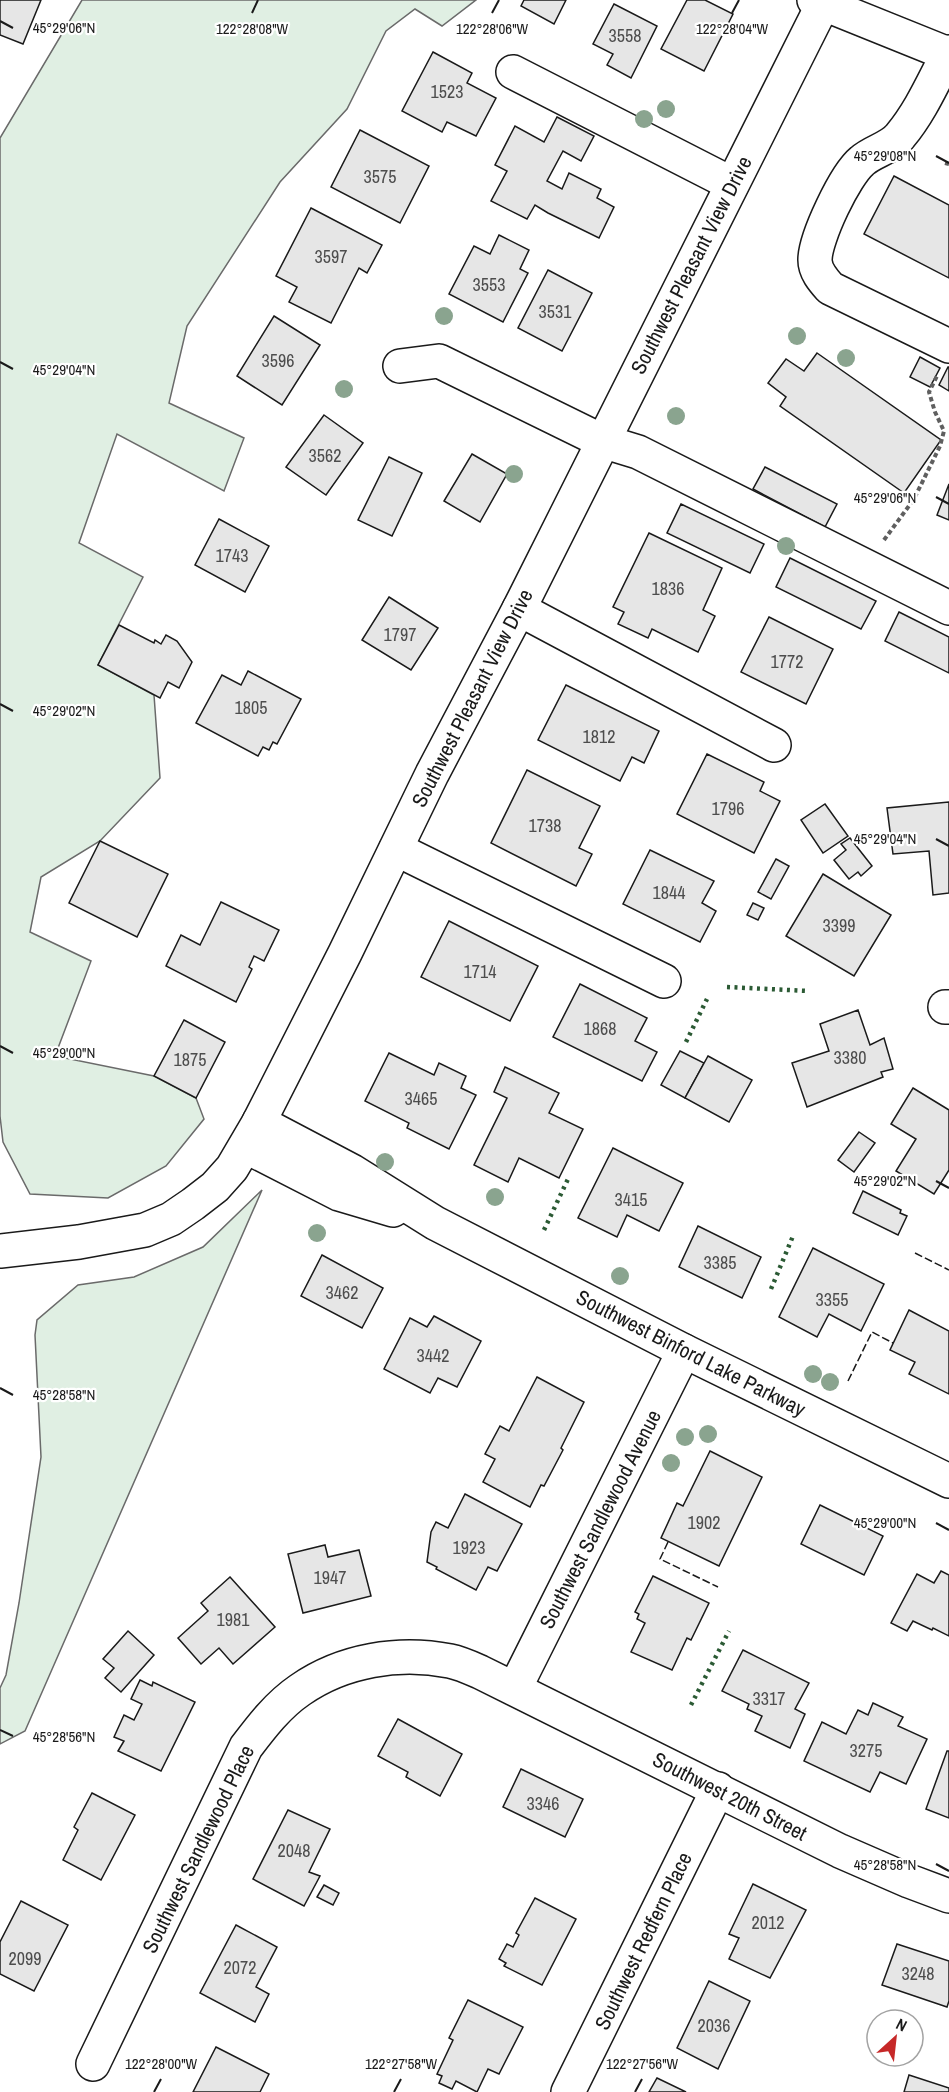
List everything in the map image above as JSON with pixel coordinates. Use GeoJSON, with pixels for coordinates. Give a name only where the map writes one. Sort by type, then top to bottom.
{"type":"FeatureCollection","features":[{"type":"Feature","properties":{"kind":"street"},"geometry":{"type":"LineString","coordinates":[[821,2],[948,53],[911,122],[897,140],[862,160],[852,172],[834,204],[819,241],[815,261],[820,277],[830,288],[944,359]]}},
{"type":"Feature","properties":{"kind":"street","name":"Southwest Pleasant View Drive"},"geometry":{"type":"LineString","coordinates":[[0,1251],[118,1237],[145,1230],[171,1219],[193,1204],[215,1187],[232,1168],[253,1134],[440,758],[519,609],[821,2]]}},
{"type":"Feature","properties":{"kind":"street"},"geometry":{"type":"LineString","coordinates":[[513,72],[732,184]]}},
{"type":"Feature","properties":{"kind":"street"},"geometry":{"type":"LineString","coordinates":[[400,366],[439,361],[602,441],[638,452],[949,608]]}},
{"type":"Feature","properties":{"kind":"street"},"geometry":{"type":"LineString","coordinates":[[519,609],[774,745]]}},
{"type":"Feature","properties":{"kind":"street"},"geometry":{"type":"LineString","coordinates":[[396,849],[664,981]]}},
{"type":"Feature","properties":{"kind":"street","name":"Southwest Binford Lake Parkway"},"geometry":{"type":"LineString","coordinates":[[253,1134],[352,1172],[435,1223],[684,1351],[949,1481]]}},
{"type":"Feature","properties":{"kind":"street","name":"Southwest Sandlewood Avenue"},"geometry":{"type":"LineString","coordinates":[[515,1688],[684,1351]]}},
{"type":"Feature","properties":{"kind":"street","name":"Southwest Sandlewood Place"},"geometry":{"type":"LineString","coordinates":[[93,2064],[246,1747],[270,1715],[308,1685],[335,1671],[373,1659],[412,1656],[452,1661],[515,1688]]}},
{"type":"Feature","properties":{"kind":"street","name":"Southwest 20th Street"},"geometry":{"type":"LineString","coordinates":[[515,1688],[840,1851],[949,1896]]}},
{"type":"Feature","properties":{"kind":"street","name":"Southwest Redfern Place"},"geometry":{"type":"LineString","coordinates":[[568,2092],[718,1789]]}},
{"type":"Feature","properties":{"kind":"path"},"geometry":{"type":"LineString","coordinates":[[865,566],[914,499],[940,446],[944,431],[929,392],[944,359]]}},
{"type":"Feature","properties":{"kind":"green space"},"geometry":{"type":"Polygon","coordinates":[[[82,0],[476,0],[442,26],[415,9],[386,31],[347,109],[280,182],[187,326],[169,403],[244,438],[224,491],[117,434],[79,543],[143,577],[98,665],[154,695],[160,778],[100,841],[41,877],[30,932],[91,961],[55,1056],[154,1076],[196,1098],[204,1119],[166,1166],[108,1198],[30,1194],[3,1142],[0,1116],[0,138],[82,0]]]}},
{"type":"Feature","properties":{"kind":"green space"},"geometry":{"type":"Polygon","coordinates":[[[262,1190],[25,1731],[0,1744],[0,1688],[6,1675],[19,1603],[41,1457],[35,1335],[37,1320],[78,1285],[134,1277],[203,1247],[262,1190]]]}},
{"type":"Feature","properties":{"kind":"building"},"geometry":{"type":"Polygon","coordinates":[[[0,0],[41,0],[23,44],[0,35],[0,0]]]}},
{"type":"Feature","properties":{"kind":"building"},"geometry":{"type":"Polygon","coordinates":[[[524,0],[566,0],[554,24],[521,6],[524,0]]]}},
{"type":"Feature","properties":{"kind":"building"},"geometry":{"type":"Polygon","coordinates":[[[687,0],[705,0],[733,14],[704,71],[661,49],[687,0]]]}},
{"type":"Feature","properties":{"kind":"building"},"geometry":{"type":"Polygon","coordinates":[[[614,4],[657,26],[631,78],[607,65],[613,54],[593,44],[614,4]]]}},
{"type":"Feature","properties":{"kind":"building"},"geometry":{"type":"Polygon","coordinates":[[[433,52],[472,73],[467,83],[496,98],[476,136],[447,122],[442,132],[402,111],[433,52]]]}},
{"type":"Feature","properties":{"kind":"building"},"geometry":{"type":"Polygon","coordinates":[[[557,117],[594,136],[581,161],[563,151],[547,181],[562,189],[569,173],[601,189],[597,198],[614,207],[599,238],[535,205],[527,219],[491,201],[507,171],[495,165],[515,126],[544,142],[557,117]]]}},
{"type":"Feature","properties":{"kind":"building"},"geometry":{"type":"Polygon","coordinates":[[[360,130],[429,166],[400,223],[331,187],[360,130]]]}},
{"type":"Feature","properties":{"kind":"building"},"geometry":{"type":"Polygon","coordinates":[[[894,176],[949,205],[949,278],[864,234],[894,176]]]}},
{"type":"Feature","properties":{"kind":"building"},"geometry":{"type":"Polygon","coordinates":[[[311,208],[382,245],[367,273],[359,268],[331,323],[289,302],[297,287],[276,276],[311,208]]]}},
{"type":"Feature","properties":{"kind":"building"},"geometry":{"type":"Polygon","coordinates":[[[499,235],[529,250],[520,269],[528,273],[503,322],[449,294],[474,246],[490,254],[499,235]]]}},
{"type":"Feature","properties":{"kind":"building"},"geometry":{"type":"Polygon","coordinates":[[[548,270],[592,293],[562,351],[518,328],[548,270]]]}},
{"type":"Feature","properties":{"kind":"building"},"geometry":{"type":"Polygon","coordinates":[[[274,316],[320,345],[282,405],[237,376],[274,316]]]}},
{"type":"Feature","properties":{"kind":"building"},"geometry":{"type":"Polygon","coordinates":[[[817,353],[941,440],[904,493],[780,406],[786,397],[768,383],[786,359],[804,371],[817,353]]]}},
{"type":"Feature","properties":{"kind":"building"},"geometry":{"type":"Polygon","coordinates":[[[920,357],[940,368],[930,387],[910,377],[920,357]]]}},
{"type":"Feature","properties":{"kind":"building"},"geometry":{"type":"Polygon","coordinates":[[[949,367],[949,391],[939,385],[949,367]]]}},
{"type":"Feature","properties":{"kind":"building"},"geometry":{"type":"Polygon","coordinates":[[[324,415],[363,443],[326,495],[286,467],[324,415]]]}},
{"type":"Feature","properties":{"kind":"building"},"geometry":{"type":"Polygon","coordinates":[[[472,454],[507,474],[480,522],[444,501],[472,454]]]}},
{"type":"Feature","properties":{"kind":"building"},"geometry":{"type":"Polygon","coordinates":[[[389,457],[422,473],[392,536],[358,520],[389,457]]]}},
{"type":"Feature","properties":{"kind":"building"},"geometry":{"type":"Polygon","coordinates":[[[765,467],[837,504],[825,527],[753,489],[765,467]]]}},
{"type":"Feature","properties":{"kind":"building"},"geometry":{"type":"Polygon","coordinates":[[[949,484],[949,520],[937,515],[949,484]]]}},
{"type":"Feature","properties":{"kind":"building"},"geometry":{"type":"Polygon","coordinates":[[[681,504],[764,544],[750,573],[667,533],[681,504]]]}},
{"type":"Feature","properties":{"kind":"building"},"geometry":{"type":"Polygon","coordinates":[[[219,519],[269,546],[245,592],[195,565],[219,519]]]}},
{"type":"Feature","properties":{"kind":"building"},"geometry":{"type":"Polygon","coordinates":[[[649,533],[722,568],[703,610],[715,616],[698,652],[652,629],[648,638],[618,624],[624,612],[613,607],[649,533]]]}},
{"type":"Feature","properties":{"kind":"building"},"geometry":{"type":"Polygon","coordinates":[[[790,558],[876,601],[861,629],[776,587],[790,558]]]}},
{"type":"Feature","properties":{"kind":"building"},"geometry":{"type":"Polygon","coordinates":[[[389,597],[438,628],[411,670],[362,640],[389,597]]]}},
{"type":"Feature","properties":{"kind":"building"},"geometry":{"type":"Polygon","coordinates":[[[899,612],[949,637],[949,673],[885,641],[899,612]]]}},
{"type":"Feature","properties":{"kind":"building"},"geometry":{"type":"Polygon","coordinates":[[[769,617],[833,649],[806,704],[741,672],[769,617]]]}},
{"type":"Feature","properties":{"kind":"building"},"geometry":{"type":"Polygon","coordinates":[[[119,625],[154,643],[155,640],[161,644],[166,635],[177,641],[192,662],[179,688],[168,682],[160,698],[98,665],[119,625]]]}},
{"type":"Feature","properties":{"kind":"building"},"geometry":{"type":"Polygon","coordinates":[[[248,671],[301,699],[277,744],[273,742],[269,750],[263,747],[258,756],[196,723],[222,675],[241,685],[248,671]]]}},
{"type":"Feature","properties":{"kind":"building"},"geometry":{"type":"Polygon","coordinates":[[[566,685],[659,731],[644,763],[632,757],[620,781],[538,740],[566,685]]]}},
{"type":"Feature","properties":{"kind":"building"},"geometry":{"type":"Polygon","coordinates":[[[707,754],[764,782],[760,791],[780,801],[754,853],[677,814],[707,754]]]}},
{"type":"Feature","properties":{"kind":"building"},"geometry":{"type":"Polygon","coordinates":[[[527,770],[600,806],[579,848],[592,854],[576,886],[491,843],[527,770]]]}},
{"type":"Feature","properties":{"kind":"building"},"geometry":{"type":"Polygon","coordinates":[[[949,802],[949,893],[933,895],[929,851],[893,854],[887,808],[949,802]]]}},
{"type":"Feature","properties":{"kind":"building"},"geometry":{"type":"Polygon","coordinates":[[[825,804],[848,836],[823,853],[801,820],[825,804]]]}},
{"type":"Feature","properties":{"kind":"building"},"geometry":{"type":"Polygon","coordinates":[[[850,838],[872,866],[861,876],[858,872],[849,879],[834,860],[846,850],[841,844],[850,838]]]}},
{"type":"Feature","properties":{"kind":"building"},"geometry":{"type":"Polygon","coordinates":[[[100,841],[168,874],[137,937],[69,903],[100,841]]]}},
{"type":"Feature","properties":{"kind":"building"},"geometry":{"type":"Polygon","coordinates":[[[650,850],[714,881],[702,903],[716,911],[700,942],[623,904],[650,850]]]}},
{"type":"Feature","properties":{"kind":"building"},"geometry":{"type":"Polygon","coordinates":[[[776,859],[789,866],[771,899],[758,892],[776,859]]]}},
{"type":"Feature","properties":{"kind":"building"},"geometry":{"type":"Polygon","coordinates":[[[823,874],[891,915],[854,976],[786,936],[823,874]]]}},
{"type":"Feature","properties":{"kind":"building"},"geometry":{"type":"Polygon","coordinates":[[[221,902],[279,930],[264,961],[254,956],[249,967],[252,969],[236,1002],[166,966],[181,935],[200,945],[221,902]]]}},
{"type":"Feature","properties":{"kind":"building"},"geometry":{"type":"Polygon","coordinates":[[[753,903],[764,908],[758,920],[747,915],[753,903]]]}},
{"type":"Feature","properties":{"kind":"building"},"geometry":{"type":"Polygon","coordinates":[[[449,921],[538,966],[510,1021],[421,977],[449,921]]]}},
{"type":"Feature","properties":{"kind":"building"},"geometry":{"type":"Polygon","coordinates":[[[580,984],[647,1018],[635,1041],[657,1052],[642,1081],[553,1037],[580,984]]]}},
{"type":"Feature","properties":{"kind":"building"},"geometry":{"type":"Polygon","coordinates":[[[858,1010],[870,1045],[884,1038],[893,1069],[881,1072],[883,1077],[807,1107],[792,1063],[829,1051],[820,1024],[858,1010]]]}},
{"type":"Feature","properties":{"kind":"building"},"geometry":{"type":"Polygon","coordinates":[[[184,1020],[225,1042],[196,1098],[154,1076],[184,1020]]]}},
{"type":"Feature","properties":{"kind":"building"},"geometry":{"type":"Polygon","coordinates":[[[680,1051],[704,1063],[685,1098],[661,1085],[680,1051]]]}},
{"type":"Feature","properties":{"kind":"building"},"geometry":{"type":"Polygon","coordinates":[[[389,1053],[434,1075],[439,1063],[466,1076],[461,1088],[476,1095],[449,1149],[407,1128],[409,1123],[365,1101],[389,1053]]]}},
{"type":"Feature","properties":{"kind":"building"},"geometry":{"type":"Polygon","coordinates":[[[708,1056],[752,1080],[729,1122],[685,1098],[708,1056]]]}},
{"type":"Feature","properties":{"kind":"building"},"geometry":{"type":"Polygon","coordinates":[[[505,1067],[559,1093],[549,1113],[583,1129],[559,1178],[519,1158],[508,1182],[474,1165],[507,1098],[494,1092],[505,1067]]]}},
{"type":"Feature","properties":{"kind":"building"},"geometry":{"type":"Polygon","coordinates":[[[913,1088],[949,1110],[949,1170],[934,1194],[896,1171],[916,1139],[891,1124],[913,1088]]]}},
{"type":"Feature","properties":{"kind":"building"},"geometry":{"type":"Polygon","coordinates":[[[859,1132],[875,1143],[854,1172],[838,1160],[859,1132]]]}},
{"type":"Feature","properties":{"kind":"building"},"geometry":{"type":"Polygon","coordinates":[[[613,1148],[683,1183],[659,1231],[627,1215],[617,1237],[578,1218],[613,1148]]]}},
{"type":"Feature","properties":{"kind":"building"},"geometry":{"type":"Polygon","coordinates":[[[863,1191],[901,1210],[900,1213],[907,1216],[898,1235],[853,1213],[863,1191]]]}},
{"type":"Feature","properties":{"kind":"building"},"geometry":{"type":"Polygon","coordinates":[[[698,1226],[761,1257],[742,1298],[679,1267],[698,1226]]]}},
{"type":"Feature","properties":{"kind":"building"},"geometry":{"type":"Polygon","coordinates":[[[813,1248],[884,1284],[861,1331],[829,1314],[817,1337],[779,1317],[813,1248]]]}},
{"type":"Feature","properties":{"kind":"building"},"geometry":{"type":"Polygon","coordinates":[[[322,1255],[383,1288],[362,1328],[301,1296],[322,1255]]]}},
{"type":"Feature","properties":{"kind":"building"},"geometry":{"type":"Polygon","coordinates":[[[909,1310],[949,1331],[949,1394],[909,1374],[915,1362],[890,1350],[909,1310]]]}},
{"type":"Feature","properties":{"kind":"building"},"geometry":{"type":"Polygon","coordinates":[[[434,1316],[481,1341],[457,1387],[438,1378],[430,1393],[384,1369],[410,1318],[427,1327],[434,1316]]]}},
{"type":"Feature","properties":{"kind":"building"},"geometry":{"type":"Polygon","coordinates":[[[537,1377],[584,1402],[561,1448],[563,1450],[530,1507],[483,1482],[495,1459],[485,1454],[500,1426],[509,1431],[537,1377]]]}},
{"type":"Feature","properties":{"kind":"building"},"geometry":{"type":"Polygon","coordinates":[[[710,1451],[762,1477],[719,1566],[661,1538],[677,1503],[683,1506],[710,1451]]]}},
{"type":"Feature","properties":{"kind":"building"},"geometry":{"type":"Polygon","coordinates":[[[465,1494],[522,1524],[497,1571],[488,1567],[476,1590],[427,1562],[431,1532],[436,1522],[448,1528],[465,1494]]]}},
{"type":"Feature","properties":{"kind":"building"},"geometry":{"type":"Polygon","coordinates":[[[820,1505],[883,1536],[864,1575],[801,1544],[820,1505]]]}},
{"type":"Feature","properties":{"kind":"building"},"geometry":{"type":"Polygon","coordinates":[[[325,1545],[328,1557],[359,1550],[371,1596],[303,1613],[288,1554],[325,1545]]]}},
{"type":"Feature","properties":{"kind":"building"},"geometry":{"type":"Polygon","coordinates":[[[941,1571],[949,1575],[949,1636],[913,1621],[907,1631],[891,1623],[917,1574],[934,1583],[941,1571]]]}},
{"type":"Feature","properties":{"kind":"building"},"geometry":{"type":"Polygon","coordinates":[[[653,1576],[709,1603],[691,1640],[687,1638],[672,1670],[631,1652],[645,1623],[637,1619],[639,1614],[635,1612],[653,1576]]]}},
{"type":"Feature","properties":{"kind":"building"},"geometry":{"type":"Polygon","coordinates":[[[230,1577],[275,1627],[233,1664],[219,1648],[201,1664],[178,1638],[208,1611],[201,1603],[230,1577]]]}},
{"type":"Feature","properties":{"kind":"building"},"geometry":{"type":"Polygon","coordinates":[[[128,1631],[154,1655],[121,1692],[105,1678],[114,1668],[103,1659],[128,1631]]]}},
{"type":"Feature","properties":{"kind":"building"},"geometry":{"type":"Polygon","coordinates":[[[743,1650],[809,1683],[795,1709],[805,1714],[790,1748],[755,1731],[762,1716],[747,1709],[749,1704],[722,1691],[743,1650]]]}},
{"type":"Feature","properties":{"kind":"building"},"geometry":{"type":"Polygon","coordinates":[[[140,1680],[152,1686],[153,1682],[195,1702],[161,1771],[118,1751],[124,1741],[114,1737],[124,1715],[134,1720],[142,1704],[131,1699],[140,1680]]]}},
{"type":"Feature","properties":{"kind":"building"},"geometry":{"type":"Polygon","coordinates":[[[873,1703],[903,1717],[898,1726],[927,1739],[906,1784],[880,1772],[870,1792],[804,1761],[822,1722],[846,1734],[858,1710],[868,1715],[873,1703]]]}},
{"type":"Feature","properties":{"kind":"building"},"geometry":{"type":"Polygon","coordinates":[[[398,1719],[462,1754],[440,1796],[406,1777],[408,1772],[378,1756],[398,1719]]]}},
{"type":"Feature","properties":{"kind":"building"},"geometry":{"type":"Polygon","coordinates":[[[947,1751],[949,1751],[949,1818],[926,1809],[947,1751]]]}},
{"type":"Feature","properties":{"kind":"building"},"geometry":{"type":"Polygon","coordinates":[[[521,1769],[583,1799],[565,1837],[503,1807],[521,1769]]]}},
{"type":"Feature","properties":{"kind":"building"},"geometry":{"type":"Polygon","coordinates":[[[92,1793],[135,1815],[101,1880],[63,1860],[78,1830],[74,1827],[92,1793]]]}},
{"type":"Feature","properties":{"kind":"building"},"geometry":{"type":"Polygon","coordinates":[[[288,1810],[330,1829],[309,1872],[320,1876],[304,1906],[253,1879],[288,1810]]]}},
{"type":"Feature","properties":{"kind":"building"},"geometry":{"type":"Polygon","coordinates":[[[753,1884],[806,1910],[770,1978],[729,1959],[739,1938],[729,1934],[753,1884]]]}},
{"type":"Feature","properties":{"kind":"building"},"geometry":{"type":"Polygon","coordinates":[[[324,1885],[339,1893],[333,1905],[317,1897],[324,1885]]]}},
{"type":"Feature","properties":{"kind":"building"},"geometry":{"type":"Polygon","coordinates":[[[535,1898],[576,1919],[542,1985],[504,1966],[506,1963],[499,1959],[507,1944],[513,1947],[519,1935],[516,1933],[535,1898]]]}},
{"type":"Feature","properties":{"kind":"building"},"geometry":{"type":"Polygon","coordinates":[[[21,1901],[68,1925],[34,1991],[0,1974],[0,1942],[21,1901]]]}},
{"type":"Feature","properties":{"kind":"building"},"geometry":{"type":"Polygon","coordinates":[[[236,1925],[277,1947],[256,1987],[269,1994],[255,2022],[200,1993],[236,1925]]]}},
{"type":"Feature","properties":{"kind":"building"},"geometry":{"type":"Polygon","coordinates":[[[897,1944],[949,1961],[947,2007],[882,1985],[897,1944]]]}},
{"type":"Feature","properties":{"kind":"building"},"geometry":{"type":"Polygon","coordinates":[[[709,1981],[750,2001],[718,2069],[677,2048],[709,1981]]]}},
{"type":"Feature","properties":{"kind":"building"},"geometry":{"type":"Polygon","coordinates":[[[468,2000],[523,2027],[499,2074],[488,2069],[477,2092],[456,2081],[452,2089],[439,2083],[442,2076],[437,2074],[453,2040],[449,2038],[468,2000]]]}},
{"type":"Feature","properties":{"kind":"building"},"geometry":{"type":"Polygon","coordinates":[[[216,2047],[269,2074],[260,2092],[193,2092],[216,2047]]]}},
{"type":"Feature","properties":{"kind":"building"},"geometry":{"type":"Polygon","coordinates":[[[909,2075],[949,2088],[949,2092],[904,2092],[909,2075]]]}},
{"type":"Feature","properties":{"kind":"building"},"geometry":{"type":"Polygon","coordinates":[[[657,2078],[686,2092],[649,2092],[657,2078]]]}},
{"type":"Feature","properties":{"kind":"hedge"},"geometry":{"type":"LineString","coordinates":[[727,987],[808,991]]}},
{"type":"Feature","properties":{"kind":"hedge"},"geometry":{"type":"LineString","coordinates":[[686,1042],[707,999]]}},
{"type":"Feature","properties":{"kind":"hedge"},"geometry":{"type":"LineString","coordinates":[[544,1230],[568,1179]]}},
{"type":"Feature","properties":{"kind":"hedge"},"geometry":{"type":"LineString","coordinates":[[771,1289],[793,1236]]}},
{"type":"Feature","properties":{"kind":"hedge"},"geometry":{"type":"LineString","coordinates":[[691,1705],[729,1631]]}},
{"type":"Feature","properties":{"kind":"fence"},"geometry":{"type":"LineString","coordinates":[[915,1253],[949,1270]]}},
{"type":"Feature","properties":{"kind":"fence"},"geometry":{"type":"LineString","coordinates":[[848,1381],[872,1332],[893,1343]]}},
{"type":"Feature","properties":{"kind":"fence"},"geometry":{"type":"LineString","coordinates":[[668,1542],[660,1559],[718,1587]]}}]}
